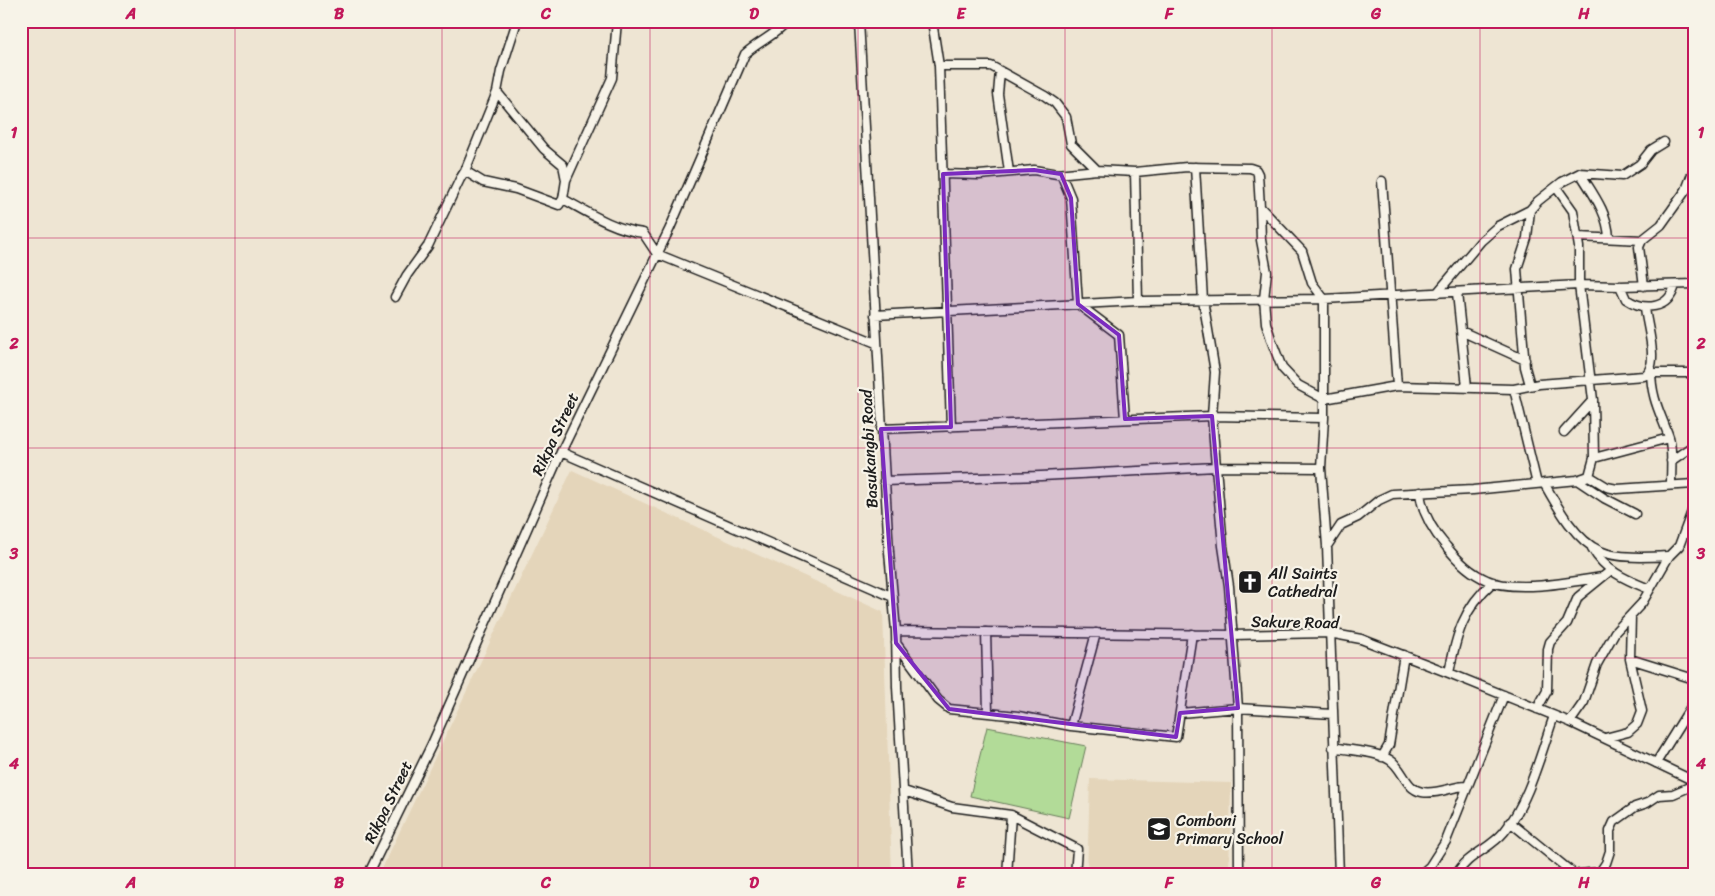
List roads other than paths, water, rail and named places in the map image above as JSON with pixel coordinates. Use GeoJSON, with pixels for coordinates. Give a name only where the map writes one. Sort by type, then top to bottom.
{"type":"FeatureCollection","features":[{"type":"Feature","properties":{"kind":"street"},"geometry":{"type":"LineString","coordinates":[[395,297],[407,275],[428,246],[460,179],[466,171],[497,92],[501,71],[517,21]]}},
{"type":"Feature","properties":{"kind":"street"},"geometry":{"type":"LineString","coordinates":[[466,171],[484,182],[516,188],[559,205],[563,199],[566,180],[612,78],[616,21]]}},
{"type":"Feature","properties":{"kind":"street","name":"Rikpa Street"},"geometry":{"type":"LineString","coordinates":[[368,875],[432,744],[561,452],[657,254],[726,102],[745,54],[778,32],[787,21]]}},
{"type":"Feature","properties":{"kind":"street","name":"Basukangbi Road"},"geometry":{"type":"LineString","coordinates":[[859,21],[884,481],[896,631],[896,687],[908,875]]}},
{"type":"Feature","properties":{"kind":"street"},"geometry":{"type":"LineString","coordinates":[[932,21],[939,66],[951,427]]}},
{"type":"Feature","properties":{"kind":"street"},"geometry":{"type":"LineString","coordinates":[[939,66],[986,65],[1055,103],[1066,117],[1071,144],[1097,170]]}},
{"type":"Feature","properties":{"kind":"street"},"geometry":{"type":"LineString","coordinates":[[1000,71],[998,94],[1009,172]]}},
{"type":"Feature","properties":{"kind":"street"},"geometry":{"type":"LineString","coordinates":[[497,92],[544,149],[564,165],[566,180]]}},
{"type":"Feature","properties":{"kind":"street"},"geometry":{"type":"LineString","coordinates":[[1437,293],[1480,241],[1498,226],[1530,210],[1556,187],[1580,173],[1622,176],[1640,164],[1651,150],[1664,142]]}},
{"type":"Feature","properties":{"kind":"street"},"geometry":{"type":"LineString","coordinates":[[943,174],[1034,170],[1052,174],[1097,170],[1135,172],[1195,167],[1256,170],[1261,240],[1267,272],[1264,299],[1266,323],[1282,368],[1298,384],[1324,399],[1397,386],[1514,389],[1530,385],[1636,378],[1644,376],[1651,371],[1694,373]]}},
{"type":"Feature","properties":{"kind":"street"},"geometry":{"type":"LineString","coordinates":[[1195,167],[1203,300],[1215,372],[1212,416],[1233,634],[1238,708],[1239,875]]}},
{"type":"Feature","properties":{"kind":"street"},"geometry":{"type":"LineString","coordinates":[[1644,286],[1639,247],[1642,240],[1661,226],[1686,190],[1694,169]]}},
{"type":"Feature","properties":{"kind":"street"},"geometry":{"type":"LineString","coordinates":[[1135,172],[1138,301]]}},
{"type":"Feature","properties":{"kind":"street"},"geometry":{"type":"LineString","coordinates":[[1580,173],[1598,200],[1607,219],[1609,238]]}},
{"type":"Feature","properties":{"kind":"street"},"geometry":{"type":"LineString","coordinates":[[1061,174],[1071,198],[1078,304],[1119,335],[1125,419]]}},
{"type":"Feature","properties":{"kind":"street"},"geometry":{"type":"LineString","coordinates":[[1382,181],[1397,386]]}},
{"type":"Feature","properties":{"kind":"street"},"geometry":{"type":"LineString","coordinates":[[1556,187],[1573,211],[1578,237],[1579,284],[1593,400],[1594,458],[1589,476]]}},
{"type":"Feature","properties":{"kind":"street"},"geometry":{"type":"LineString","coordinates":[[563,199],[588,213],[632,232],[643,233],[657,254],[876,343]]}},
{"type":"Feature","properties":{"kind":"street"},"geometry":{"type":"LineString","coordinates":[[1260,207],[1302,251],[1312,283],[1324,299],[1324,418],[1321,468],[1327,546],[1328,633],[1339,875]]}},
{"type":"Feature","properties":{"kind":"street"},"geometry":{"type":"LineString","coordinates":[[1530,210],[1527,238],[1517,269],[1525,360],[1530,385]]}},
{"type":"Feature","properties":{"kind":"street"},"geometry":{"type":"LineString","coordinates":[[1578,237],[1642,240]]}},
{"type":"Feature","properties":{"kind":"street"},"geometry":{"type":"LineString","coordinates":[[875,315],[1138,301],[1324,299],[1391,294],[1457,293],[1579,284],[1620,286],[1694,284]]}},
{"type":"Feature","properties":{"kind":"street"},"geometry":{"type":"LineString","coordinates":[[1620,286],[1626,299],[1644,307],[1657,306],[1666,302],[1673,295],[1675,285]]}},
{"type":"Feature","properties":{"kind":"street"},"geometry":{"type":"LineString","coordinates":[[1457,293],[1467,387]]}},
{"type":"Feature","properties":{"kind":"street"},"geometry":{"type":"LineString","coordinates":[[1644,307],[1652,357],[1651,371],[1655,404],[1669,438],[1671,484]]}},
{"type":"Feature","properties":{"kind":"street"},"geometry":{"type":"LineString","coordinates":[[1461,331],[1525,360]]}},
{"type":"Feature","properties":{"kind":"street"},"geometry":{"type":"LineString","coordinates":[[1514,389],[1540,484],[1562,515],[1591,546],[1598,560],[1610,570],[1649,590]]}},
{"type":"Feature","properties":{"kind":"street"},"geometry":{"type":"LineString","coordinates":[[1564,432],[1593,400]]}},
{"type":"Feature","properties":{"kind":"street"},"geometry":{"type":"LineString","coordinates":[[881,429],[1212,416],[1324,418]]}},
{"type":"Feature","properties":{"kind":"street"},"geometry":{"type":"LineString","coordinates":[[1594,458],[1669,438]]}},
{"type":"Feature","properties":{"kind":"street"},"geometry":{"type":"LineString","coordinates":[[1671,461],[1694,445]]}},
{"type":"Feature","properties":{"kind":"street"},"geometry":{"type":"LineString","coordinates":[[561,452],[893,597]]}},
{"type":"Feature","properties":{"kind":"street"},"geometry":{"type":"LineString","coordinates":[[884,481],[1041,476],[1216,467],[1321,468]]}},
{"type":"Feature","properties":{"kind":"street"},"geometry":{"type":"LineString","coordinates":[[1327,546],[1341,525],[1358,517],[1379,500],[1392,494],[1540,484],[1577,480],[1589,476],[1617,489],[1694,484]]}},
{"type":"Feature","properties":{"kind":"street"},"geometry":{"type":"LineString","coordinates":[[1577,480],[1604,498],[1635,514]]}},
{"type":"Feature","properties":{"kind":"street"},"geometry":{"type":"LineString","coordinates":[[1420,492],[1422,509],[1442,542],[1460,562],[1493,582],[1526,585],[1565,584],[1602,577]]}},
{"type":"Feature","properties":{"kind":"street"},"geometry":{"type":"LineString","coordinates":[[1570,722],[1584,702],[1596,664],[1615,632],[1642,603],[1669,556],[1679,546],[1694,506]]}},
{"type":"Feature","properties":{"kind":"street"},"geometry":{"type":"LineString","coordinates":[[1591,546],[1608,554],[1649,557],[1669,556]]}},
{"type":"Feature","properties":{"kind":"street"},"geometry":{"type":"LineString","coordinates":[[1537,709],[1547,691],[1548,649],[1550,642],[1567,623],[1578,597],[1610,570]]}},
{"type":"Feature","properties":{"kind":"street"},"geometry":{"type":"LineString","coordinates":[[1449,673],[1462,622],[1477,596],[1493,582]]}},
{"type":"Feature","properties":{"kind":"street"},"geometry":{"type":"LineString","coordinates":[[1605,738],[1628,732],[1637,724],[1642,711],[1630,659],[1630,614]]}},
{"type":"Feature","properties":{"kind":"street","name":"Sakure Road"},"geometry":{"type":"LineString","coordinates":[[896,631],[1192,634],[1328,633],[1361,639],[1570,722],[1694,781]]}},
{"type":"Feature","properties":{"kind":"street"},"geometry":{"type":"LineString","coordinates":[[986,632],[988,712]]}},
{"type":"Feature","properties":{"kind":"street"},"geometry":{"type":"LineString","coordinates":[[1071,726],[1096,633]]}},
{"type":"Feature","properties":{"kind":"street"},"geometry":{"type":"LineString","coordinates":[[896,643],[938,700],[949,709],[988,712],[1071,726],[1176,737],[1192,634]]}},
{"type":"Feature","properties":{"kind":"street"},"geometry":{"type":"LineString","coordinates":[[1382,757],[1389,745],[1404,656]]}},
{"type":"Feature","properties":{"kind":"street"},"geometry":{"type":"LineString","coordinates":[[1630,659],[1694,679]]}},
{"type":"Feature","properties":{"kind":"street"},"geometry":{"type":"LineString","coordinates":[[1420,875],[1430,866],[1446,841],[1504,695]]}},
{"type":"Feature","properties":{"kind":"street"},"geometry":{"type":"LineString","coordinates":[[1656,763],[1694,702]]}},
{"type":"Feature","properties":{"kind":"street"},"geometry":{"type":"LineString","coordinates":[[1180,714],[1238,708],[1332,714]]}},
{"type":"Feature","properties":{"kind":"street"},"geometry":{"type":"LineString","coordinates":[[1456,875],[1471,858],[1493,844],[1510,822],[1525,796],[1554,716]]}},
{"type":"Feature","properties":{"kind":"street"},"geometry":{"type":"LineString","coordinates":[[1334,747],[1382,757],[1391,761],[1408,783],[1423,792],[1467,786]]}},
{"type":"Feature","properties":{"kind":"street"},"geometry":{"type":"LineString","coordinates":[[1510,822],[1572,874],[1583,875],[1600,872],[1606,863],[1610,850],[1610,831],[1614,822],[1622,815],[1659,795],[1673,794],[1694,785]]}},
{"type":"Feature","properties":{"kind":"street"},"geometry":{"type":"LineString","coordinates":[[904,791],[952,807],[1011,815],[1077,849],[1075,875]]}},
{"type":"Feature","properties":{"kind":"street"},"geometry":{"type":"LineString","coordinates":[[1007,875],[1011,815]]}},
{"type":"Feature","properties":{"kind":"place","name":"All Saints Cathedral"},"geometry":{"type":"Point","coordinates":[1250,582]}},
{"type":"Feature","properties":{"kind":"place","name":"Comboni Primary School"},"geometry":{"type":"Point","coordinates":[1159,829]}}]}
